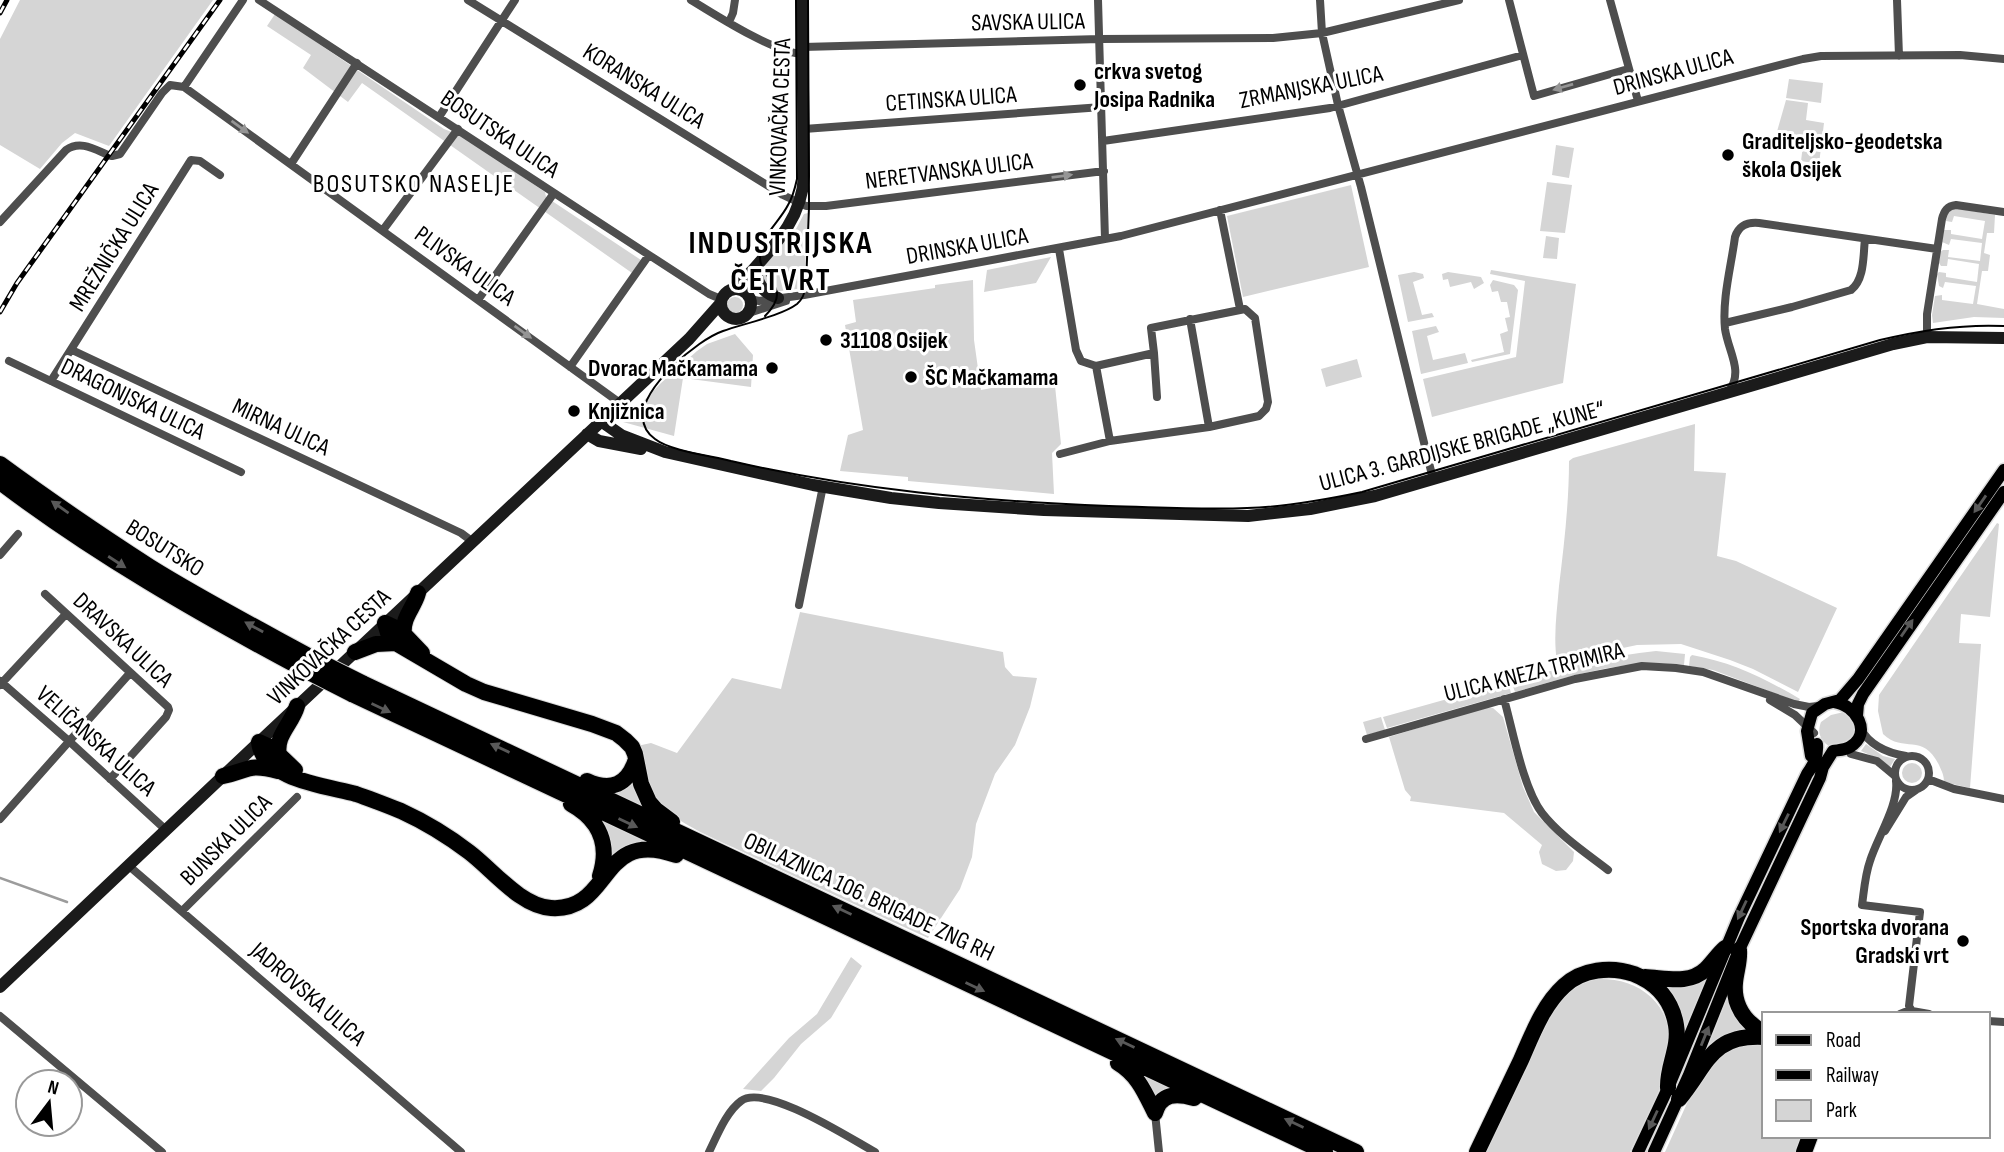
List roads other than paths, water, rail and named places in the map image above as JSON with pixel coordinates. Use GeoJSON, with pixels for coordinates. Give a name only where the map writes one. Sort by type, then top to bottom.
{"type":"FeatureCollection","features":[{"type":"Feature","properties":{"kind":"highway","name":"BOSUTSKO"},"geometry":{"type":"LineString","coordinates":[[0,464],[151,568],[309,664]]}},
{"type":"Feature","properties":{"kind":"highway","name":"BOSUTSKO"},"geometry":{"type":"LineString","coordinates":[[0,482],[180,602],[309,664]]}},
{"type":"Feature","properties":{"kind":"highway"},"geometry":{"type":"LineString","coordinates":[[400,638],[418,593]]}},
{"type":"Feature","properties":{"kind":"highway"},"geometry":{"type":"LineString","coordinates":[[385,623],[388,633],[400,638],[415,655],[484,692],[616,733],[632,747],[649,802],[690,838]]}},
{"type":"Feature","properties":{"kind":"highway"},"geometry":{"type":"LineString","coordinates":[[355,652],[400,638]]}},
{"type":"Feature","properties":{"kind":"highway"},"geometry":{"type":"LineString","coordinates":[[309,664],[357,688]]}},
{"type":"Feature","properties":{"kind":"highway","name":"OBILAZNICA 106. BRIGADE ZNG RH"},"geometry":{"type":"LineString","coordinates":[[357,688],[562,777],[1356,1152]]}},
{"type":"Feature","properties":{"kind":"highway","name":"OBILAZNICA 106. BRIGADE ZNG RH"},"geometry":{"type":"LineString","coordinates":[[357,688],[544,784],[1325,1152]]}},
{"type":"Feature","properties":{"kind":"highway"},"geometry":{"type":"LineString","coordinates":[[279,755],[277,747],[281,734],[298,706]]}},
{"type":"Feature","properties":{"kind":"highway"},"geometry":{"type":"LineString","coordinates":[[259,742],[323,786]]}},
{"type":"Feature","properties":{"kind":"highway"},"geometry":{"type":"LineString","coordinates":[[259,742],[264,757],[285,774]]}},
{"type":"Feature","properties":{"kind":"highway"},"geometry":{"type":"LineString","coordinates":[[562,777],[571,776],[607,787],[628,776],[636,759]]}},
{"type":"Feature","properties":{"kind":"highway"},"geometry":{"type":"LineString","coordinates":[[223,776],[251,766],[259,766],[304,782],[381,803],[421,821],[467,850],[518,895],[537,906],[549,908],[582,901],[615,862],[635,851],[660,850],[703,865],[724,869]]}},
{"type":"Feature","properties":{"kind":"highway"},"geometry":{"type":"LineString","coordinates":[[544,784],[554,794],[578,808],[599,832],[605,853],[597,886]]}},
{"type":"Feature","properties":{"kind":"highway"},"geometry":{"type":"LineString","coordinates":[[1477,1152],[1536,1028],[1556,994],[1576,978],[1599,970],[1614,970],[1639,976],[1685,979],[1697,975],[1732,949],[1740,964],[1735,980],[1738,1007],[1745,1019],[1762,1033]]}},
{"type":"Feature","properties":{"kind":"highway"},"geometry":{"type":"LineString","coordinates":[[1639,976],[1657,987],[1672,1009],[1678,1038],[1668,1074],[1673,1093],[1691,1084],[1704,1061],[1725,1044],[1762,1035]]}},
{"type":"Feature","properties":{"kind":"highway"},"geometry":{"type":"LineString","coordinates":[[1083,1038],[1096,1051],[1130,1070],[1145,1091],[1155,1113]]}},
{"type":"Feature","properties":{"kind":"highway"},"geometry":{"type":"LineString","coordinates":[[1155,1113],[1162,1100],[1174,1094],[1235,1110]]}},
{"type":"Feature","properties":{"kind":"main road"},"geometry":{"type":"LineString","coordinates":[[1732,949],[1820,778],[1840,755],[1861,747],[1860,699],[1864,682],[2004,470]]}},
{"type":"Feature","properties":{"kind":"main road"},"geometry":{"type":"LineString","coordinates":[[1807,774],[1815,725],[1822,714],[1864,682],[2004,492]]}},
{"type":"Feature","properties":{"kind":"main road"},"geometry":{"type":"LineString","coordinates":[[1861,727],[1867,726],[1864,682]]}},
{"type":"Feature","properties":{"kind":"main road"},"geometry":{"type":"LineString","coordinates":[[1654,1152],[1673,1093],[1732,949],[1817,756],[1812,713],[1821,706],[1839,703],[1854,711],[1861,727],[1853,745],[1833,751],[1840,755]]}},
{"type":"Feature","properties":{"kind":"main road"},"geometry":{"type":"LineString","coordinates":[[1813,734],[1840,755]]}},
{"type":"Feature","properties":{"kind":"main road"},"geometry":{"type":"LineString","coordinates":[[1638,1152],[1673,1093]]}},
{"type":"Feature","properties":{"kind":"street"},"geometry":{"type":"LineString","coordinates":[[0,222],[72,145],[80,145],[112,156],[120,154],[162,93],[170,85],[184,87],[243,0]]}},
{"type":"Feature","properties":{"kind":"street","name":"BOSUTSKA ULICA"},"geometry":{"type":"LineString","coordinates":[[259,0],[721,301]]}},
{"type":"Feature","properties":{"kind":"street","name":"KORANSKA ULICA"},"geometry":{"type":"LineString","coordinates":[[468,0],[800,204]]}},
{"type":"Feature","properties":{"kind":"street"},"geometry":{"type":"LineString","coordinates":[[439,117],[515,0]]}},
{"type":"Feature","properties":{"kind":"street","name":"SAVSKA ULICA"},"geometry":{"type":"LineString","coordinates":[[691,0],[787,52],[1100,40],[1273,38],[1322,33],[1459,0]]}},
{"type":"Feature","properties":{"kind":"street"},"geometry":{"type":"LineString","coordinates":[[729,22],[735,0]]}},
{"type":"Feature","properties":{"kind":"street","name":"VINKOVAČKA CESTA"},"geometry":{"type":"LineString","coordinates":[[736,289],[790,223],[800,204],[804,130],[802,0]]}},
{"type":"Feature","properties":{"kind":"street"},"geometry":{"type":"LineString","coordinates":[[1098,0],[1105,239]]}},
{"type":"Feature","properties":{"kind":"street"},"geometry":{"type":"LineString","coordinates":[[1321,0],[1322,33],[1338,105],[1358,174],[1433,480]]}},
{"type":"Feature","properties":{"kind":"street"},"geometry":{"type":"LineString","coordinates":[[1509,0],[1534,96],[1628,69]]}},
{"type":"Feature","properties":{"kind":"street"},"geometry":{"type":"LineString","coordinates":[[1610,0],[1638,101]]}},
{"type":"Feature","properties":{"kind":"street"},"geometry":{"type":"LineString","coordinates":[[1897,0],[1899,55]]}},
{"type":"Feature","properties":{"kind":"street","name":"ZRMANJSKA ULICA"},"geometry":{"type":"LineString","coordinates":[[1103,141],[1325,109],[1523,55]]}},
{"type":"Feature","properties":{"kind":"street","name":"DRINSKA ULICA"},"geometry":{"type":"LineString","coordinates":[[749,297],[759,301],[800,296],[1105,239],[1802,59],[1821,56],[1960,55],[2004,59]]}},
{"type":"Feature","properties":{"kind":"street"},"geometry":{"type":"LineString","coordinates":[[290,164],[357,63]]}},
{"type":"Feature","properties":{"kind":"street","name":"PLIVSKA ULICA"},"geometry":{"type":"LineString","coordinates":[[184,87],[620,403]]}},
{"type":"Feature","properties":{"kind":"street","name":"CETINSKA ULICA"},"geometry":{"type":"LineString","coordinates":[[804,130],[1102,107]]}},
{"type":"Feature","properties":{"kind":"street"},"geometry":{"type":"LineString","coordinates":[[383,230],[458,129]]}},
{"type":"Feature","properties":{"kind":"street","name":"MREŽNIČKA ULICA"},"geometry":{"type":"LineString","coordinates":[[51,381],[191,160],[200,162],[220,175]]}},
{"type":"Feature","properties":{"kind":"street","name":"NERETVANSKA ULICA"},"geometry":{"type":"LineString","coordinates":[[800,204],[809,207],[825,206],[1104,171]]}},
{"type":"Feature","properties":{"kind":"street"},"geometry":{"type":"LineString","coordinates":[[478,300],[554,193]]}},
{"type":"Feature","properties":{"kind":"street"},"geometry":{"type":"LineString","coordinates":[[1927,337],[1927,314],[1943,214],[1948,207],[1956,205],[2004,212]]}},
{"type":"Feature","properties":{"kind":"street"},"geometry":{"type":"LineString","coordinates":[[1220,210],[1240,309]]}},
{"type":"Feature","properties":{"kind":"street"},"geometry":{"type":"LineString","coordinates":[[1729,391],[1737,372],[1727,337],[1725,306],[1735,237],[1737,231],[1746,224],[1759,223],[1937,248]]}},
{"type":"Feature","properties":{"kind":"street"},"geometry":{"type":"LineString","coordinates":[[1725,323],[1851,290],[1860,277],[1865,239]]}},
{"type":"Feature","properties":{"kind":"street","name":"DRINSKA ULICA"},"geometry":{"type":"LineString","coordinates":[[1059,249],[1076,350],[1081,361],[1096,366]]}},
{"type":"Feature","properties":{"kind":"street"},"geometry":{"type":"LineString","coordinates":[[570,367],[649,255]]}},
{"type":"Feature","properties":{"kind":"street"},"geometry":{"type":"LineString","coordinates":[[757,266],[758,282],[762,288],[778,298]]}},
{"type":"Feature","properties":{"kind":"street","name":"VINKOVAČKA CESTA"},"geometry":{"type":"LineString","coordinates":[[749,297],[748,286],[757,266]]}},
{"type":"Feature","properties":{"kind":"street"},"geometry":{"type":"LineString","coordinates":[[736,289],[745,292],[749,297],[750,309],[739,318],[727,316],[722,311],[721,301],[727,291],[736,289]]}},
{"type":"Feature","properties":{"kind":"street","name":"DRINSKA ULICA"},"geometry":{"type":"LineString","coordinates":[[746,314],[800,296]]}},
{"type":"Feature","properties":{"kind":"street","name":"VINKOVAČKA CESTA"},"geometry":{"type":"LineString","coordinates":[[0,987],[689,339],[721,301]]}},
{"type":"Feature","properties":{"kind":"street"},"geometry":{"type":"LineString","coordinates":[[1060,454],[1110,441],[1209,427],[1259,416],[1266,409],[1268,402],[1255,318],[1251,313],[1240,309],[1151,328],[1157,397]]}},
{"type":"Feature","properties":{"kind":"street","name":"VINKOVAČKA CESTA"},"geometry":{"type":"LineString","coordinates":[[689,339],[727,316]]}},
{"type":"Feature","properties":{"kind":"street"},"geometry":{"type":"LineString","coordinates":[[1190,319],[1209,427]]}},
{"type":"Feature","properties":{"kind":"street","name":"ULICA 3. GARDIJSKE BRIGADE „KUNE“"},"geometry":{"type":"LineString","coordinates":[[587,434],[607,443],[666,452],[822,486],[907,500],[995,508],[1260,515],[1358,500],[1433,480],[1893,344],[1954,331],[2004,331]]}},
{"type":"Feature","properties":{"kind":"street","name":"ULICA 3. GARDIJSKE BRIGADE „KUNE“"},"geometry":{"type":"LineString","coordinates":[[1927,337],[2004,338]]}},
{"type":"Feature","properties":{"kind":"street","name":"MIRNA ULICA"},"geometry":{"type":"LineString","coordinates":[[72,350],[461,533],[472,542]]}},
{"type":"Feature","properties":{"kind":"street"},"geometry":{"type":"LineString","coordinates":[[1110,441],[1096,366],[1154,353]]}},
{"type":"Feature","properties":{"kind":"street","name":"DRAGONJSKA ULICA"},"geometry":{"type":"LineString","coordinates":[[9,361],[241,472]]}},
{"type":"Feature","properties":{"kind":"street"},"geometry":{"type":"LineString","coordinates":[[1737,372],[1755,384]]}},
{"type":"Feature","properties":{"kind":"street","name":"ULICA 3. GARDIJSKE BRIGADE „KUNE“"},"geometry":{"type":"LineString","coordinates":[[601,421],[621,435],[666,452]]}},
{"type":"Feature","properties":{"kind":"street"},"geometry":{"type":"LineString","coordinates":[[799,605],[822,486]]}},
{"type":"Feature","properties":{"kind":"street"},"geometry":{"type":"LineString","coordinates":[[0,555],[18,534]]}},
{"type":"Feature","properties":{"kind":"street","name":"DRAVSKA ULICA"},"geometry":{"type":"LineString","coordinates":[[45,594],[168,707],[166,717],[110,779]]}},
{"type":"Feature","properties":{"kind":"street"},"geometry":{"type":"LineString","coordinates":[[1,683],[66,614]]}},
{"type":"Feature","properties":{"kind":"street","name":"ULICA KNEZA TRPIMIRA"},"geometry":{"type":"LineString","coordinates":[[1366,739],[1575,679],[1642,666],[1694,670],[1801,706],[1821,706]]}},
{"type":"Feature","properties":{"kind":"street"},"geometry":{"type":"LineString","coordinates":[[0,819],[130,673]]}},
{"type":"Feature","properties":{"kind":"street","name":"VELIČANSKA ULICA"},"geometry":{"type":"LineString","coordinates":[[1,683],[166,830]]}},
{"type":"Feature","properties":{"kind":"street","name":"ULICA KNEZA TRPIMIRA"},"geometry":{"type":"LineString","coordinates":[[1752,690],[1786,709],[1813,734]]}},
{"type":"Feature","properties":{"kind":"street"},"geometry":{"type":"LineString","coordinates":[[1504,699],[1527,782],[1540,810],[1558,829],[1608,870]]}},
{"type":"Feature","properties":{"kind":"street"},"geometry":{"type":"LineString","coordinates":[[1861,727],[1882,749],[1906,756],[1917,756],[1928,768],[1928,779],[1921,788],[1906,797],[1880,839]]}},
{"type":"Feature","properties":{"kind":"street"},"geometry":{"type":"LineString","coordinates":[[1840,755],[1877,761],[1905,789],[1916,790]]}},
{"type":"Feature","properties":{"kind":"street"},"geometry":{"type":"LineString","coordinates":[[1906,756],[1895,766],[1895,798],[1867,869],[1862,905],[1920,912],[1910,1010]]}},
{"type":"Feature","properties":{"kind":"street"},"geometry":{"type":"LineString","coordinates":[[1928,779],[1954,789],[2004,799]]}},
{"type":"Feature","properties":{"kind":"street","name":"BUNSKA ULICA"},"geometry":{"type":"LineString","coordinates":[[182,911],[297,797]]}},
{"type":"Feature","properties":{"kind":"street","name":"JADROVSKA ULICA"},"geometry":{"type":"LineString","coordinates":[[129,866],[461,1152]]}},
{"type":"Feature","properties":{"kind":"street"},"geometry":{"type":"LineString","coordinates":[[1905,1012],[1914,1012]]}},
{"type":"Feature","properties":{"kind":"street"},"geometry":{"type":"LineString","coordinates":[[0,1016],[163,1152]]}},
{"type":"Feature","properties":{"kind":"street"},"geometry":{"type":"LineString","coordinates":[[709,1152],[736,1106],[743,1099],[754,1096],[769,1099],[832,1126],[875,1152]]}},
{"type":"Feature","properties":{"kind":"street"},"geometry":{"type":"LineString","coordinates":[[1155,1113],[1159,1152]]}},
{"type":"Feature","properties":{"kind":"waterway"},"geometry":{"type":"LineString","coordinates":[[0,878],[67,902]]}},
{"type":"Feature","properties":{"kind":"tram line"},"geometry":{"type":"LineString","coordinates":[[765,316],[777,297],[773,283],[761,263],[761,246],[790,202],[797,179],[796,0]]}},
{"type":"Feature","properties":{"kind":"tram line"},"geometry":{"type":"LineString","coordinates":[[808,0],[809,207],[804,293],[799,302],[790,308],[712,336],[686,354],[661,379],[645,405],[644,424],[655,439],[681,450],[825,480],[966,497],[1178,508],[1276,506],[1362,492],[1880,340],[1942,328],[2004,326]]}},
{"type":"Feature","properties":{"kind":"railway"},"geometry":{"type":"LineString","coordinates":[[0,13],[7,0]]}},
{"type":"Feature","properties":{"kind":"railway"},"geometry":{"type":"LineString","coordinates":[[0,312],[17,283],[220,0]]}},
{"type":"Feature","properties":{"kind":"place","name":"crkva svetog Josipa Radnika"},"geometry":{"type":"Point","coordinates":[1080,85]}},
{"type":"Feature","properties":{"kind":"place","name":"Graditeljsko-geodetska škola Osijek"},"geometry":{"type":"Point","coordinates":[1728,155]}},
{"type":"Feature","properties":{"kind":"place","name":"31108 Osijek"},"geometry":{"type":"Point","coordinates":[826,340]}},
{"type":"Feature","properties":{"kind":"place","name":"Dvorac Mačkamama"},"geometry":{"type":"Point","coordinates":[772,368]}},
{"type":"Feature","properties":{"kind":"place","name":"ŠC Mačkamama"},"geometry":{"type":"Point","coordinates":[911,377]}},
{"type":"Feature","properties":{"kind":"place","name":"Knjižnica"},"geometry":{"type":"Point","coordinates":[574,411]}},
{"type":"Feature","properties":{"kind":"place","name":"Sportska dvorana Gradski vrt"},"geometry":{"type":"Point","coordinates":[1963,941]}},
{"type":"Feature","properties":{"kind":"district","name":"BOSUTSKO NASELJE"},"geometry":{"type":"Point","coordinates":[414,184]}},
{"type":"Feature","properties":{"kind":"district","name":"INDUSTRIJSKA ČETVRT"},"geometry":{"type":"Point","coordinates":[781,262]}}]}
